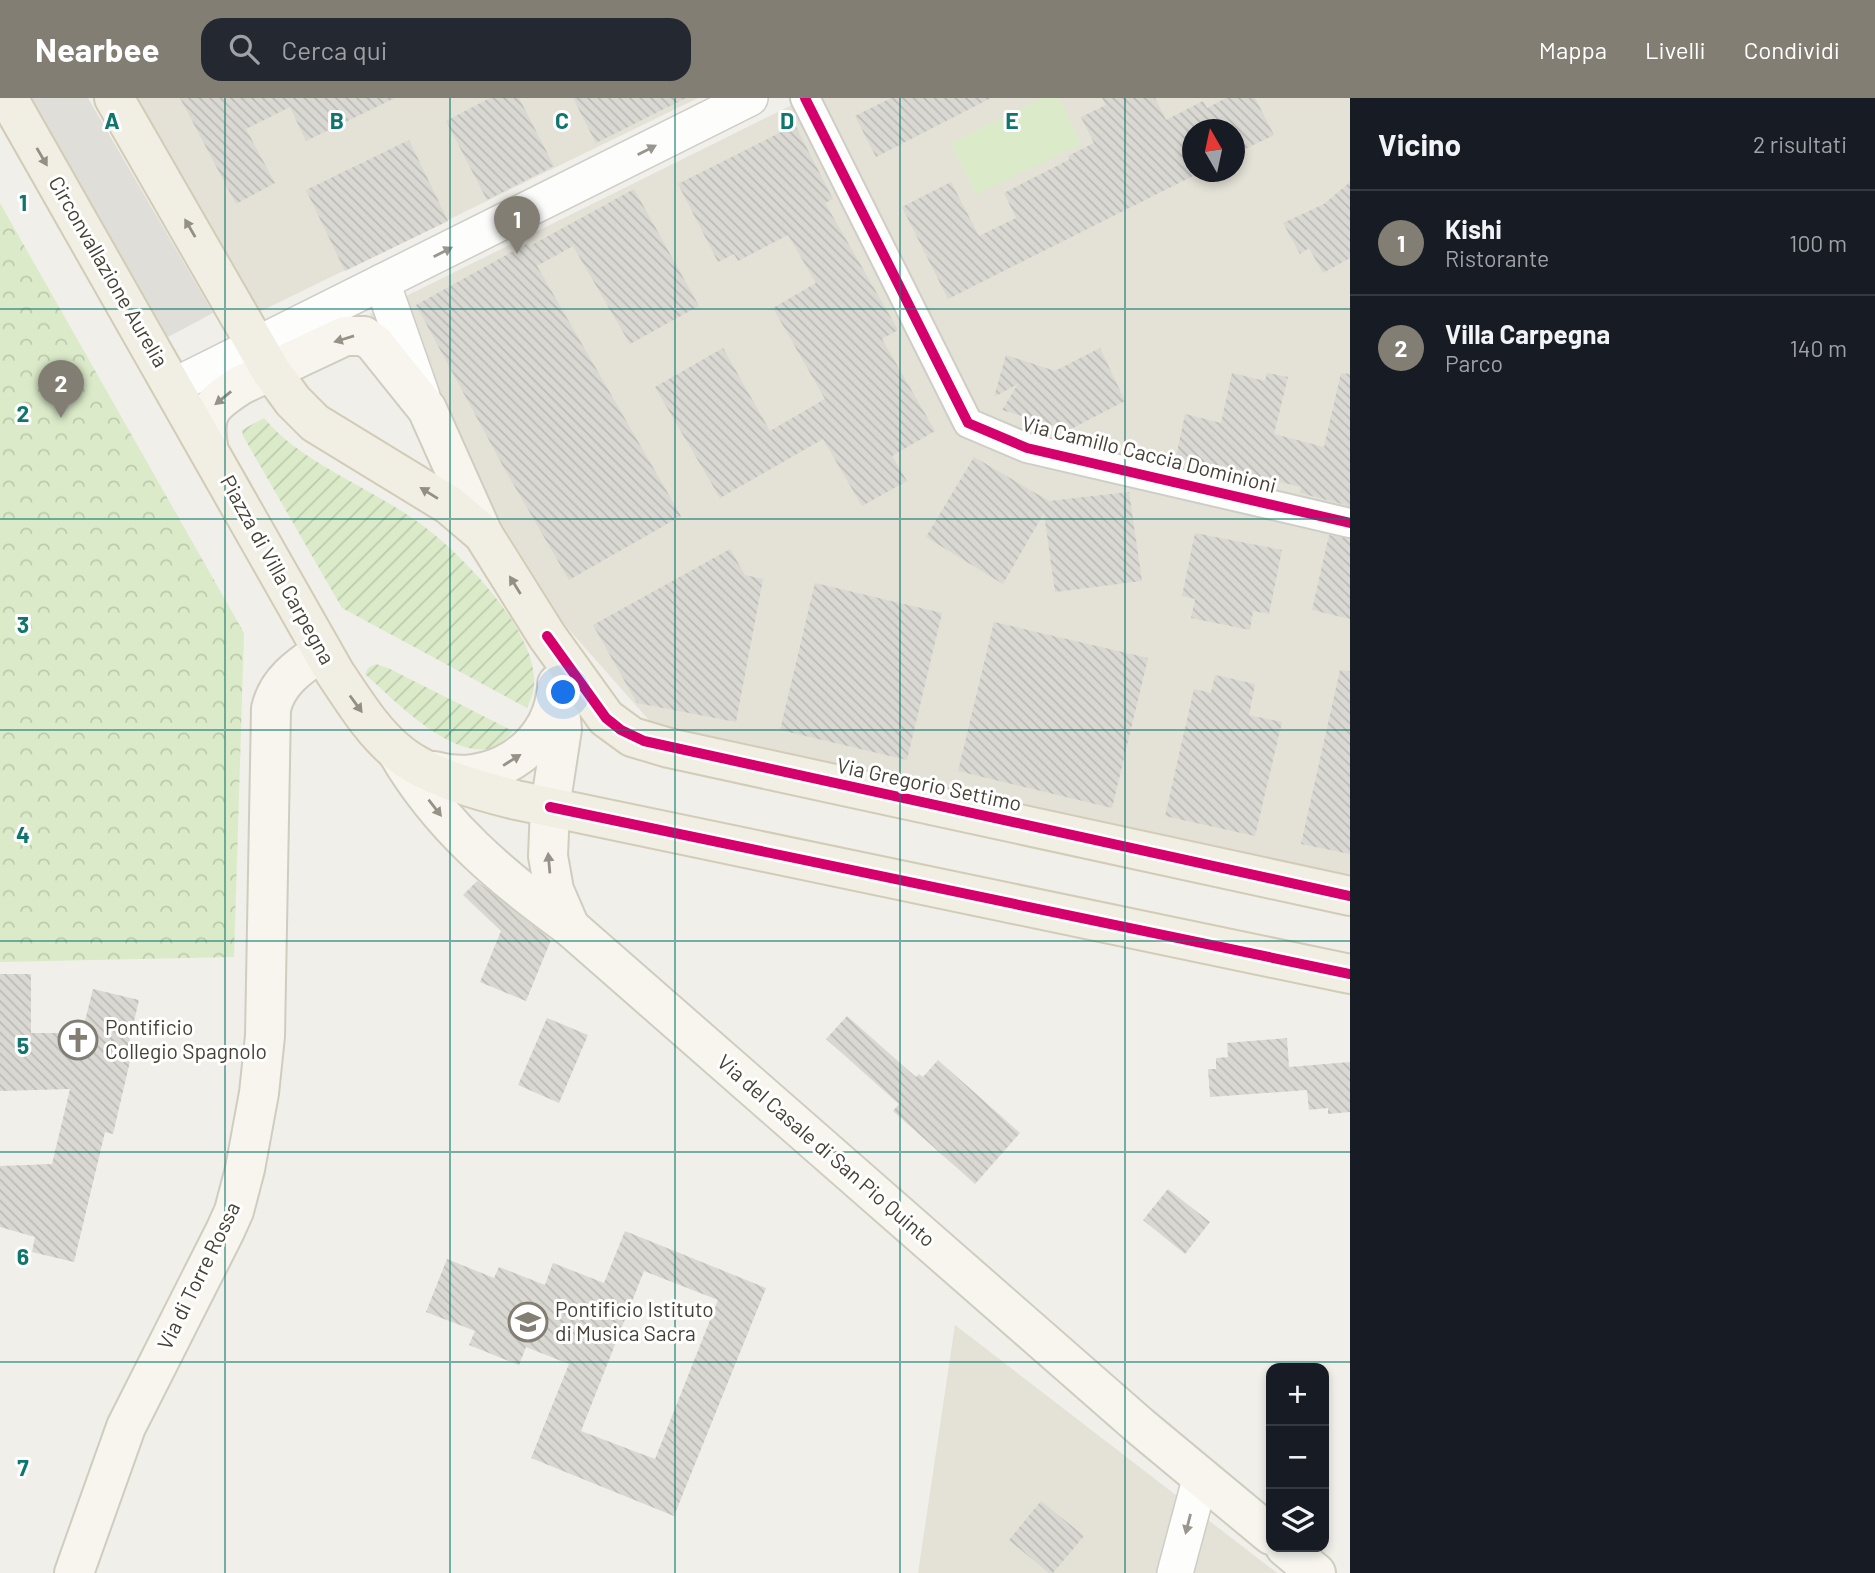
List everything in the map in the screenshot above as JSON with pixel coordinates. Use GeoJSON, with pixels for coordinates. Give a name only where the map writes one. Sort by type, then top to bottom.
{"type":"FeatureCollection","features":[{"type":"Feature","properties":{"kind":"main road","name":"Circonvallazione Aurelia"},"geometry":{"type":"LineString","coordinates":[[8,98],[208,446]]}},
{"type":"Feature","properties":{"kind":"main road"},"geometry":{"type":"LineString","coordinates":[[114,98],[263,358],[286,393],[314,423],[449,505],[483,534]]}},
{"type":"Feature","properties":{"kind":"main road"},"geometry":{"type":"LineString","coordinates":[[208,446],[205,429],[210,410],[263,358],[345,336],[363,336],[374,343],[427,409],[483,534],[547,636],[555,659],[562,729],[550,807],[548,856],[557,901],[570,928]]}},
{"type":"Feature","properties":{"kind":"main road","name":"Piazza di Villa Carpegna"},"geometry":{"type":"LineString","coordinates":[[208,446],[323,651],[370,722],[411,760],[489,793],[550,807]]}},
{"type":"Feature","properties":{"kind":"main road","name":"Via Gregorio Settimo"},"geometry":{"type":"LineString","coordinates":[[547,636],[606,718],[621,730],[644,741],[1350,895]]}},
{"type":"Feature","properties":{"kind":"main road","name":"Via di Torre Rossa"},"geometry":{"type":"LineString","coordinates":[[74,1573],[126,1427],[234,1211],[255,1118],[265,1036],[271,709],[277,692],[287,678],[323,651]]}},
{"type":"Feature","properties":{"kind":"main road"},"geometry":{"type":"LineString","coordinates":[[411,760],[441,774],[491,771],[520,755],[534,742],[547,723],[557,684]]}},
{"type":"Feature","properties":{"kind":"main road","name":"Via del Casale di San Pio Quinto"},"geometry":{"type":"LineString","coordinates":[[411,760],[421,789],[452,828],[506,878],[570,928],[1140,1427],[1266,1531]]}},
{"type":"Feature","properties":{"kind":"main road"},"geometry":{"type":"LineString","coordinates":[[550,807],[1350,974]]}},
{"type":"Feature","properties":{"kind":"main road"},"geometry":{"type":"LineString","coordinates":[[1291,1552],[1316,1573]]}},
{"type":"Feature","properties":{"kind":"street"},"geometry":{"type":"LineString","coordinates":[[174,386],[263,358],[382,282],[750,98]]}},
{"type":"Feature","properties":{"kind":"street","name":"Via Camillo Caccia Dominioni"},"geometry":{"type":"LineString","coordinates":[[805,98],[968,423],[1027,448],[1350,523]]}},
{"type":"Feature","properties":{"kind":"street"},"geometry":{"type":"LineString","coordinates":[[382,282],[427,409]]}},
{"type":"Feature","properties":{"kind":"street"},"geometry":{"type":"LineString","coordinates":[[1175,1573],[1201,1476]]}},
{"type":"Feature","properties":{"kind":"shaded area"},"geometry":{"type":"Polygon","coordinates":[[[31,98],[88,98],[213,313],[168,337],[31,98]]]}},
{"type":"Feature","properties":{"kind":"shaded area"},"geometry":{"type":"Polygon","coordinates":[[[136,98],[698,98],[259,312],[136,98]]]}},
{"type":"Feature","properties":{"kind":"shaded area"},"geometry":{"type":"Polygon","coordinates":[[[806,98],[1350,98],[1350,876],[655,727],[565,625],[370,314],[806,98]]]}},
{"type":"Feature","properties":{"kind":"shaded area"},"geometry":{"type":"Polygon","coordinates":[[[955,1325],[1277,1573],[918,1573],[955,1325]]]}},
{"type":"Feature","properties":{"kind":"green space"},"geometry":{"type":"Polygon","coordinates":[[[1042,98],[1059,98],[1081,144],[976,195],[951,143],[1042,98]]]}},
{"type":"Feature","properties":{"kind":"green space"},"geometry":{"type":"Polygon","coordinates":[[[0,203],[244,633],[234,957],[0,962],[0,203]]]}},
{"type":"Feature","properties":{"kind":"green space"},"geometry":{"type":"Polygon","coordinates":[[[264,418],[279,434],[316,461],[418,522],[472,570],[507,613],[530,657],[534,685],[527,708],[342,608],[243,436],[242,430],[264,418]]]}},
{"type":"Feature","properties":{"kind":"green space"},"geometry":{"type":"Polygon","coordinates":[[[376,664],[513,731],[498,745],[487,749],[471,749],[455,743],[405,710],[365,674],[368,668],[376,664]]]}},
{"type":"Feature","properties":{"kind":"building"},"geometry":{"type":"Polygon","coordinates":[[[180,98],[395,98],[306,141],[290,107],[246,129],[275,183],[236,204],[180,98]]]}},
{"type":"Feature","properties":{"kind":"building"},"geometry":{"type":"Polygon","coordinates":[[[490,98],[519,98],[554,166],[487,200],[446,121],[490,98]]]}},
{"type":"Feature","properties":{"kind":"building"},"geometry":{"type":"Polygon","coordinates":[[[573,98],[686,98],[596,143],[573,98]]]}},
{"type":"Feature","properties":{"kind":"building"},"geometry":{"type":"Polygon","coordinates":[[[891,98],[991,98],[876,157],[855,116],[891,98]]]}},
{"type":"Feature","properties":{"kind":"building"},"geometry":{"type":"Polygon","coordinates":[[[1102,98],[1155,98],[1166,120],[1203,101],[1207,108],[1226,98],[1255,98],[1274,135],[1245,149],[1245,119],[1182,119],[1182,182],[948,299],[902,207],[951,182],[979,236],[1016,218],[1004,193],[1070,159],[1068,156],[1094,143],[1081,117],[1106,105],[1102,98]]]}},
{"type":"Feature","properties":{"kind":"building"},"geometry":{"type":"Polygon","coordinates":[[[795,125],[833,199],[825,203],[898,330],[882,339],[935,431],[892,456],[907,481],[862,506],[823,439],[720,498],[655,387],[723,348],[770,431],[825,399],[773,308],[816,283],[788,235],[738,261],[734,254],[718,262],[678,184],[795,125]]]}},
{"type":"Feature","properties":{"kind":"building"},"geometry":{"type":"Polygon","coordinates":[[[409,140],[448,221],[345,271],[306,190],[409,140]]]}},
{"type":"Feature","properties":{"kind":"building"},"geometry":{"type":"Polygon","coordinates":[[[1350,182],[1350,258],[1323,273],[1309,248],[1300,254],[1283,223],[1324,204],[1350,182]]]}},
{"type":"Feature","properties":{"kind":"building"},"geometry":{"type":"Polygon","coordinates":[[[634,189],[699,306],[630,344],[573,246],[537,266],[681,516],[569,580],[504,468],[416,305],[528,243],[530,246],[634,189]]]}},
{"type":"Feature","properties":{"kind":"building"},"geometry":{"type":"Polygon","coordinates":[[[1100,348],[1125,401],[1069,430],[1002,410],[1018,384],[994,397],[1006,355],[1055,371],[1100,348]]]}},
{"type":"Feature","properties":{"kind":"building"},"geometry":{"type":"Polygon","coordinates":[[[1232,373],[1265,381],[1267,373],[1288,377],[1274,434],[1324,447],[1341,373],[1350,374],[1350,506],[1300,493],[1301,487],[1176,457],[1185,414],[1221,423],[1232,373]]]}},
{"type":"Feature","properties":{"kind":"building"},"geometry":{"type":"Polygon","coordinates":[[[974,457],[1049,501],[1129,492],[1142,581],[1055,592],[1044,513],[1003,584],[926,537],[974,457]]]}},
{"type":"Feature","properties":{"kind":"building"},"geometry":{"type":"Polygon","coordinates":[[[1195,533],[1282,550],[1269,614],[1253,611],[1250,630],[1191,618],[1195,599],[1182,596],[1195,533]]]}},
{"type":"Feature","properties":{"kind":"building"},"geometry":{"type":"Polygon","coordinates":[[[1329,535],[1350,539],[1350,619],[1312,610],[1329,535]]]}},
{"type":"Feature","properties":{"kind":"building"},"geometry":{"type":"Polygon","coordinates":[[[730,549],[745,575],[763,579],[736,722],[637,703],[593,625],[730,549]]]}},
{"type":"Feature","properties":{"kind":"building"},"geometry":{"type":"Polygon","coordinates":[[[815,583],[942,613],[907,760],[780,730],[815,583]]]}},
{"type":"Feature","properties":{"kind":"building"},"geometry":{"type":"Polygon","coordinates":[[[994,622],[1148,658],[1112,808],[958,771],[994,622]]]}},
{"type":"Feature","properties":{"kind":"building"},"geometry":{"type":"Polygon","coordinates":[[[1340,670],[1350,671],[1350,854],[1301,844],[1340,670]]]}},
{"type":"Feature","properties":{"kind":"building"},"geometry":{"type":"Polygon","coordinates":[[[1215,675],[1255,684],[1249,715],[1282,722],[1255,836],[1165,816],[1194,689],[1211,693],[1215,675]]]}},
{"type":"Feature","properties":{"kind":"building"},"geometry":{"type":"Polygon","coordinates":[[[477,881],[551,940],[526,1001],[480,982],[501,931],[463,895],[477,881]]]}},
{"type":"Feature","properties":{"kind":"building"},"geometry":{"type":"Polygon","coordinates":[[[0,974],[31,974],[31,1033],[82,1033],[93,989],[139,1000],[126,1056],[131,1057],[113,1134],[105,1132],[74,1262],[32,1252],[35,1237],[0,1227],[0,1166],[52,1164],[70,1089],[0,1091],[0,974]]]}},
{"type":"Feature","properties":{"kind":"building"},"geometry":{"type":"Polygon","coordinates":[[[847,1016],[916,1077],[919,1074],[923,1077],[938,1060],[1020,1133],[975,1184],[893,1111],[899,1104],[826,1039],[847,1016]]]}},
{"type":"Feature","properties":{"kind":"building"},"geometry":{"type":"Polygon","coordinates":[[[547,1018],[588,1035],[559,1103],[518,1085],[547,1018]]]}},
{"type":"Feature","properties":{"kind":"building"},"geometry":{"type":"Polygon","coordinates":[[[1287,1038],[1289,1067],[1350,1062],[1350,1112],[1328,1114],[1328,1108],[1309,1110],[1307,1090],[1210,1097],[1208,1069],[1216,1069],[1216,1058],[1228,1057],[1227,1043],[1287,1038]]]}},
{"type":"Feature","properties":{"kind":"building"},"geometry":{"type":"Polygon","coordinates":[[[1168,1189],[1210,1222],[1185,1254],[1143,1220],[1168,1189]]]}},
{"type":"Feature","properties":{"kind":"building"},"geometry":{"type":"Polygon","coordinates":[[[625,1231],[766,1288],[674,1516],[531,1458],[569,1364],[526,1347],[519,1365],[469,1345],[475,1331],[426,1312],[447,1259],[494,1278],[499,1267],[545,1285],[553,1263],[604,1283],[625,1231]],[[644,1271],[581,1431],[655,1459],[718,1300],[644,1271]]]}},
{"type":"Feature","properties":{"kind":"building"},"geometry":{"type":"Polygon","coordinates":[[[1041,1501],[1084,1536],[1053,1573],[1049,1573],[1009,1540],[1041,1501]]]}},
{"type":"Feature","properties":{"kind":"cycle path"},"geometry":{"type":"LineString","coordinates":[[805,98],[968,423],[1027,448],[1350,523]]}},
{"type":"Feature","properties":{"kind":"cycle path"},"geometry":{"type":"LineString","coordinates":[[547,636],[606,718],[621,730],[644,741],[1350,896]]}},
{"type":"Feature","properties":{"kind":"cycle path"},"geometry":{"type":"LineString","coordinates":[[550,807],[1350,974]]}},
{"type":"Feature","properties":{"kind":"place","name":"Kishi"},"geometry":{"type":"Point","coordinates":[517,254]}},
{"type":"Feature","properties":{"kind":"place","name":"Villa Carpegna"},"geometry":{"type":"Point","coordinates":[61,418]}},
{"type":"Feature","properties":{"kind":"place","name":"Pontificio Collegio Spagnolo"},"geometry":{"type":"Point","coordinates":[78,1040]}},
{"type":"Feature","properties":{"kind":"place","name":"Pontificio Istituto di Musica Sacra"},"geometry":{"type":"Point","coordinates":[528,1322]}}]}
